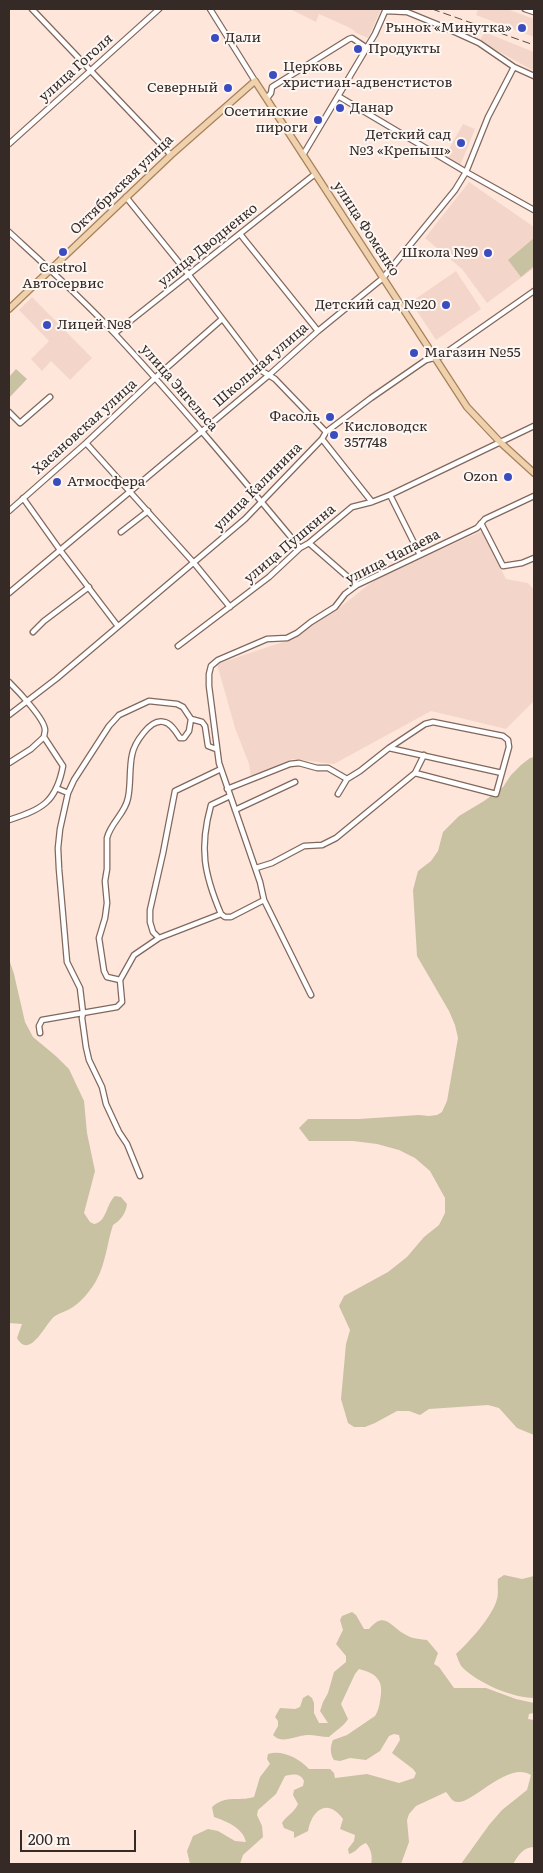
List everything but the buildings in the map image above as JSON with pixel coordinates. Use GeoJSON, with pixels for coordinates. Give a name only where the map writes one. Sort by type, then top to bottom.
{"type":"FeatureCollection","features":[{"type":"Feature","properties":{"kind":"main road","name":"улица Фоменко"},"geometry":{"type":"LineString","coordinates":[[255,81],[467,407],[500,442],[534,473]]}},
{"type":"Feature","properties":{"kind":"main road","name":"Октябрьская улица"},"geometry":{"type":"LineString","coordinates":[[9,309],[171,155],[255,81]]}},
{"type":"Feature","properties":{"kind":"street"},"geometry":{"type":"LineString","coordinates":[[32,9],[171,155]]}},
{"type":"Feature","properties":{"kind":"street","name":"улица Гоголя"},"geometry":{"type":"LineString","coordinates":[[9,144],[159,9]]}},
{"type":"Feature","properties":{"kind":"street","name":"улица Фоменко"},"geometry":{"type":"LineString","coordinates":[[210,9],[255,81]]}},
{"type":"Feature","properties":{"kind":"street"},"geometry":{"type":"LineString","coordinates":[[525,9],[534,12]]}},
{"type":"Feature","properties":{"kind":"street"},"geometry":{"type":"LineString","coordinates":[[303,155],[368,48],[386,10],[407,12],[446,28],[479,43],[514,66],[534,76]]}},
{"type":"Feature","properties":{"kind":"street"},"geometry":{"type":"LineString","coordinates":[[267,98],[271,94],[272,87],[349,39],[352,38],[368,48]]}},
{"type":"Feature","properties":{"kind":"street","name":"Школьная улица"},"geometry":{"type":"LineString","coordinates":[[9,593],[383,278],[455,190],[466,172],[488,117],[514,66]]}},
{"type":"Feature","properties":{"kind":"street"},"geometry":{"type":"LineString","coordinates":[[338,96],[534,210]]}},
{"type":"Feature","properties":{"kind":"street","name":"улица Дводненко"},"geometry":{"type":"LineString","coordinates":[[115,333],[315,174]]}},
{"type":"Feature","properties":{"kind":"street"},"geometry":{"type":"LineString","coordinates":[[126,197],[189,275],[262,371],[281,385],[326,432]]}},
{"type":"Feature","properties":{"kind":"street","name":"улица Энгельса"},"geometry":{"type":"LineString","coordinates":[[9,232],[115,333],[300,548]]}},
{"type":"Feature","properties":{"kind":"street"},"geometry":{"type":"LineString","coordinates":[[240,234],[318,331]]}},
{"type":"Feature","properties":{"kind":"street","name":"улица Калинина"},"geometry":{"type":"LineString","coordinates":[[9,715],[194,563],[262,503],[322,439],[326,432],[426,360],[441,356],[534,291]]}},
{"type":"Feature","properties":{"kind":"street","name":"Хасановская улица"},"geometry":{"type":"LineString","coordinates":[[9,511],[86,443],[154,378],[222,320]]}},
{"type":"Feature","properties":{"kind":"street"},"geometry":{"type":"LineString","coordinates":[[9,412],[20,423],[50,397]]}},
{"type":"Feature","properties":{"kind":"street","name":"улица Пушкина"},"geometry":{"type":"LineString","coordinates":[[178,646],[269,577],[300,548],[309,543],[352,507],[372,502],[390,494],[534,426]]}},
{"type":"Feature","properties":{"kind":"street"},"geometry":{"type":"LineString","coordinates":[[322,439],[372,502]]}},
{"type":"Feature","properties":{"kind":"street"},"geometry":{"type":"LineString","coordinates":[[86,443],[148,510],[230,607]]}},
{"type":"Feature","properties":{"kind":"street"},"geometry":{"type":"LineString","coordinates":[[390,494],[420,555]]}},
{"type":"Feature","properties":{"kind":"street","name":"улица Чапаева"},"geometry":{"type":"LineString","coordinates":[[311,995],[264,900],[256,868],[227,789],[216,748],[208,674],[211,666],[218,660],[267,639],[287,638],[335,607],[345,594],[357,585],[477,528],[485,519],[534,496]]}},
{"type":"Feature","properties":{"kind":"street"},"geometry":{"type":"LineString","coordinates":[[23,498],[60,550],[118,625]]}},
{"type":"Feature","properties":{"kind":"street"},"geometry":{"type":"LineString","coordinates":[[121,532],[148,510]]}},
{"type":"Feature","properties":{"kind":"street"},"geometry":{"type":"LineString","coordinates":[[481,524],[503,566],[522,563],[534,558]]}},
{"type":"Feature","properties":{"kind":"street"},"geometry":{"type":"LineString","coordinates":[[309,543],[357,585]]}},
{"type":"Feature","properties":{"kind":"street"},"geometry":{"type":"LineString","coordinates":[[33,632],[44,621],[89,587]]}},
{"type":"Feature","properties":{"kind":"street"},"geometry":{"type":"LineString","coordinates":[[9,682],[27,701],[43,723],[45,729],[44,738],[63,766],[54,796],[38,809],[9,820]]}},
{"type":"Feature","properties":{"kind":"street"},"geometry":{"type":"LineString","coordinates":[[140,1176],[127,1144],[119,1132],[106,1104],[102,1087],[89,1060],[82,1018],[80,988],[67,962],[59,869],[58,848],[60,829],[68,793],[74,780],[109,726],[119,715],[149,701],[177,704],[183,707],[191,719],[202,722],[205,726],[208,746],[216,748]]}},
{"type":"Feature","properties":{"kind":"street"},"geometry":{"type":"LineString","coordinates":[[120,980],[113,980],[107,977],[104,971],[99,938],[105,918],[107,838],[109,828],[124,810],[128,798],[132,752],[140,738],[152,724],[159,721],[170,725],[180,738],[184,738],[189,731],[191,719]]}},
{"type":"Feature","properties":{"kind":"street"},"geometry":{"type":"LineString","coordinates":[[338,794],[347,779],[425,724],[433,722],[503,736],[508,740],[509,747],[496,794],[415,773]]}},
{"type":"Feature","properties":{"kind":"street"},"geometry":{"type":"LineString","coordinates":[[9,763],[44,738]]}},
{"type":"Feature","properties":{"kind":"street"},"geometry":{"type":"LineString","coordinates":[[390,748],[502,773]]}},
{"type":"Feature","properties":{"kind":"street"},"geometry":{"type":"LineString","coordinates":[[256,868],[272,863],[304,846],[330,841],[415,773],[424,755]]}},
{"type":"Feature","properties":{"kind":"street"},"geometry":{"type":"LineString","coordinates":[[227,789],[290,764],[299,763],[316,768],[328,768],[347,779]]}},
{"type":"Feature","properties":{"kind":"street"},"geometry":{"type":"LineString","coordinates":[[159,938],[153,932],[150,922],[150,910],[175,791],[221,768]]}},
{"type":"Feature","properties":{"kind":"street"},"geometry":{"type":"LineString","coordinates":[[235,810],[295,782]]}},
{"type":"Feature","properties":{"kind":"street"},"geometry":{"type":"LineString","coordinates":[[56,788],[68,793]]}},
{"type":"Feature","properties":{"kind":"street"},"geometry":{"type":"LineString","coordinates":[[230,796],[211,806],[203,845],[205,867],[213,896],[221,914],[225,917],[230,917],[264,900]]}},
{"type":"Feature","properties":{"kind":"street"},"geometry":{"type":"LineString","coordinates":[[40,1033],[39,1026],[42,1020],[120,1005],[122,1002],[120,980],[134,955],[159,938],[221,914]]}},
{"type":"Feature","properties":{"kind":"shaded area"},"geometry":{"type":"Polygon","coordinates":[[[290,9],[381,9],[368,38],[319,14],[316,22],[290,9]]]}},
{"type":"Feature","properties":{"kind":"shaded area","name":"Рынок «Минутка»"},"geometry":{"type":"Polygon","coordinates":[[[478,9],[507,9],[534,19],[534,37],[476,15],[478,9]]]}},
{"type":"Feature","properties":{"kind":"shaded area"},"geometry":{"type":"Polygon","coordinates":[[[484,32],[534,52],[534,71],[480,41],[484,32]]]}},
{"type":"Feature","properties":{"kind":"shaded area","name":"Детский сад №3 «Крепыш»"},"geometry":{"type":"Polygon","coordinates":[[[463,124],[475,129],[460,166],[445,156],[463,124]]]}},
{"type":"Feature","properties":{"kind":"shaded area","name":"Школа №9"},"geometry":{"type":"Polygon","coordinates":[[[469,182],[534,227],[534,268],[487,303],[462,269],[425,238],[469,182]]]}},
{"type":"Feature","properties":{"kind":"shaded area"},"geometry":{"type":"Polygon","coordinates":[[[534,238],[534,266],[521,277],[508,260],[534,238]]]}},
{"type":"Feature","properties":{"kind":"shaded area","name":"Детский сад №20"},"geometry":{"type":"Polygon","coordinates":[[[456,271],[481,309],[436,340],[411,302],[456,271]]]}},
{"type":"Feature","properties":{"kind":"shaded area","name":"Лицей №8"},"geometry":{"type":"Polygon","coordinates":[[[32,297],[92,358],[70,380],[51,361],[42,371],[31,359],[49,341],[19,310],[32,297]]]}},
{"type":"Feature","properties":{"kind":"shaded area"},"geometry":{"type":"Polygon","coordinates":[[[16,369],[27,379],[9,398],[9,377],[16,369]]]}},
{"type":"Feature","properties":{"kind":"shaded area"},"geometry":{"type":"Polygon","coordinates":[[[482,531],[506,579],[528,583],[534,590],[534,701],[506,729],[431,711],[334,764],[292,759],[251,778],[249,764],[235,728],[217,664],[295,638],[318,620],[338,609],[377,578],[482,531]]]}},
{"type":"Feature","properties":{"kind":"shaded area"},"geometry":{"type":"Polygon","coordinates":[[[534,757],[534,1435],[517,1428],[499,1408],[488,1405],[429,1409],[420,1415],[409,1411],[397,1411],[365,1427],[354,1427],[348,1423],[341,1399],[346,1344],[350,1330],[339,1306],[344,1296],[388,1272],[407,1257],[424,1237],[439,1225],[445,1213],[445,1198],[430,1171],[415,1158],[399,1150],[377,1144],[353,1141],[309,1141],[299,1128],[308,1119],[429,1116],[442,1112],[447,1101],[458,1038],[449,1011],[417,956],[413,890],[418,871],[431,861],[438,851],[443,832],[459,816],[503,787],[521,765],[534,757]]]}},
{"type":"Feature","properties":{"kind":"shaded area"},"geometry":{"type":"Polygon","coordinates":[[[9,959],[25,1022],[33,1037],[69,1069],[84,1101],[87,1133],[95,1171],[84,1213],[90,1222],[94,1224],[102,1220],[115,1196],[121,1197],[127,1204],[123,1216],[113,1225],[102,1267],[92,1288],[76,1305],[55,1316],[37,1338],[27,1345],[22,1344],[17,1338],[22,1324],[9,1323],[9,959]]]}},
{"type":"Feature","properties":{"kind":"shaded area"},"geometry":{"type":"Polygon","coordinates":[[[504,1575],[522,1579],[534,1576],[534,1698],[496,1689],[477,1679],[462,1666],[456,1654],[474,1636],[491,1613],[498,1597],[498,1579],[504,1575]]]}},
{"type":"Feature","properties":{"kind":"shaded area"},"geometry":{"type":"Polygon","coordinates":[[[352,1612],[356,1615],[364,1629],[369,1629],[375,1623],[384,1621],[410,1637],[427,1640],[438,1653],[434,1664],[439,1667],[454,1688],[486,1688],[516,1699],[534,1703],[534,1713],[529,1714],[528,1719],[534,1720],[534,1847],[524,1850],[513,1864],[461,1864],[502,1810],[527,1790],[531,1775],[522,1772],[502,1777],[464,1801],[455,1802],[446,1792],[416,1806],[409,1814],[407,1820],[409,1842],[401,1864],[371,1864],[371,1853],[366,1843],[349,1854],[348,1849],[354,1841],[355,1835],[340,1829],[343,1819],[332,1809],[321,1809],[317,1812],[310,1823],[308,1831],[294,1838],[294,1832],[284,1828],[282,1823],[298,1804],[293,1795],[294,1790],[303,1786],[304,1781],[302,1778],[299,1775],[294,1775],[285,1776],[276,1794],[258,1810],[257,1815],[262,1826],[263,1837],[243,1855],[240,1864],[190,1864],[187,1851],[193,1836],[208,1829],[218,1831],[235,1841],[246,1842],[238,1829],[214,1817],[212,1807],[227,1799],[254,1797],[260,1777],[270,1764],[267,1759],[268,1754],[285,1754],[301,1762],[309,1769],[330,1769],[334,1773],[335,1778],[367,1774],[399,1783],[414,1778],[416,1773],[413,1769],[392,1753],[400,1740],[399,1735],[389,1736],[380,1751],[366,1760],[350,1758],[340,1761],[334,1760],[331,1750],[333,1740],[347,1735],[375,1716],[378,1709],[381,1694],[380,1683],[371,1673],[359,1669],[341,1704],[348,1719],[329,1737],[303,1735],[281,1739],[273,1735],[278,1726],[278,1721],[275,1717],[280,1708],[295,1709],[300,1707],[303,1698],[308,1695],[314,1703],[314,1713],[319,1723],[328,1723],[320,1711],[334,1672],[346,1662],[346,1656],[336,1644],[343,1630],[340,1620],[342,1616],[352,1612]]]}},
{"type":"Feature","properties":{"kind":"railway"},"geometry":{"type":"LineString","coordinates":[[432,9],[534,45]]}},
{"type":"Feature","properties":{"kind":"place","name":"Рынок «Минутка»"},"geometry":{"type":"Point","coordinates":[522,28]}},
{"type":"Feature","properties":{"kind":"place","name":"Дали"},"geometry":{"type":"Point","coordinates":[215,38]}},
{"type":"Feature","properties":{"kind":"place","name":"Продукты"},"geometry":{"type":"Point","coordinates":[358,49]}},
{"type":"Feature","properties":{"kind":"place","name":"Церковь христиан-адвенстистов"},"geometry":{"type":"Point","coordinates":[273,75]}},
{"type":"Feature","properties":{"kind":"place","name":"Северный"},"geometry":{"type":"Point","coordinates":[228,88]}},
{"type":"Feature","properties":{"kind":"place","name":"Данар"},"geometry":{"type":"Point","coordinates":[340,108]}},
{"type":"Feature","properties":{"kind":"place","name":"Осетинские пироги"},"geometry":{"type":"Point","coordinates":[318,120]}},
{"type":"Feature","properties":{"kind":"place","name":"Детский сад №3 «Крепыш»"},"geometry":{"type":"Point","coordinates":[461,143]}},
{"type":"Feature","properties":{"kind":"place","name":"Castrol Автосервис"},"geometry":{"type":"Point","coordinates":[63,252]}},
{"type":"Feature","properties":{"kind":"place","name":"Школа №9"},"geometry":{"type":"Point","coordinates":[488,253]}},
{"type":"Feature","properties":{"kind":"place","name":"Детский сад №20"},"geometry":{"type":"Point","coordinates":[446,305]}},
{"type":"Feature","properties":{"kind":"place","name":"Лицей №8"},"geometry":{"type":"Point","coordinates":[47,325]}},
{"type":"Feature","properties":{"kind":"place","name":"Магазин №55"},"geometry":{"type":"Point","coordinates":[414,353]}},
{"type":"Feature","properties":{"kind":"place","name":"Фасоль"},"geometry":{"type":"Point","coordinates":[330,417]}},
{"type":"Feature","properties":{"kind":"place","name":"Кисловодск 357748"},"geometry":{"type":"Point","coordinates":[334,435]}},
{"type":"Feature","properties":{"kind":"place","name":"Ozon"},"geometry":{"type":"Point","coordinates":[508,477]}},
{"type":"Feature","properties":{"kind":"place","name":"Атмосфера"},"geometry":{"type":"Point","coordinates":[57,482]}}]}
